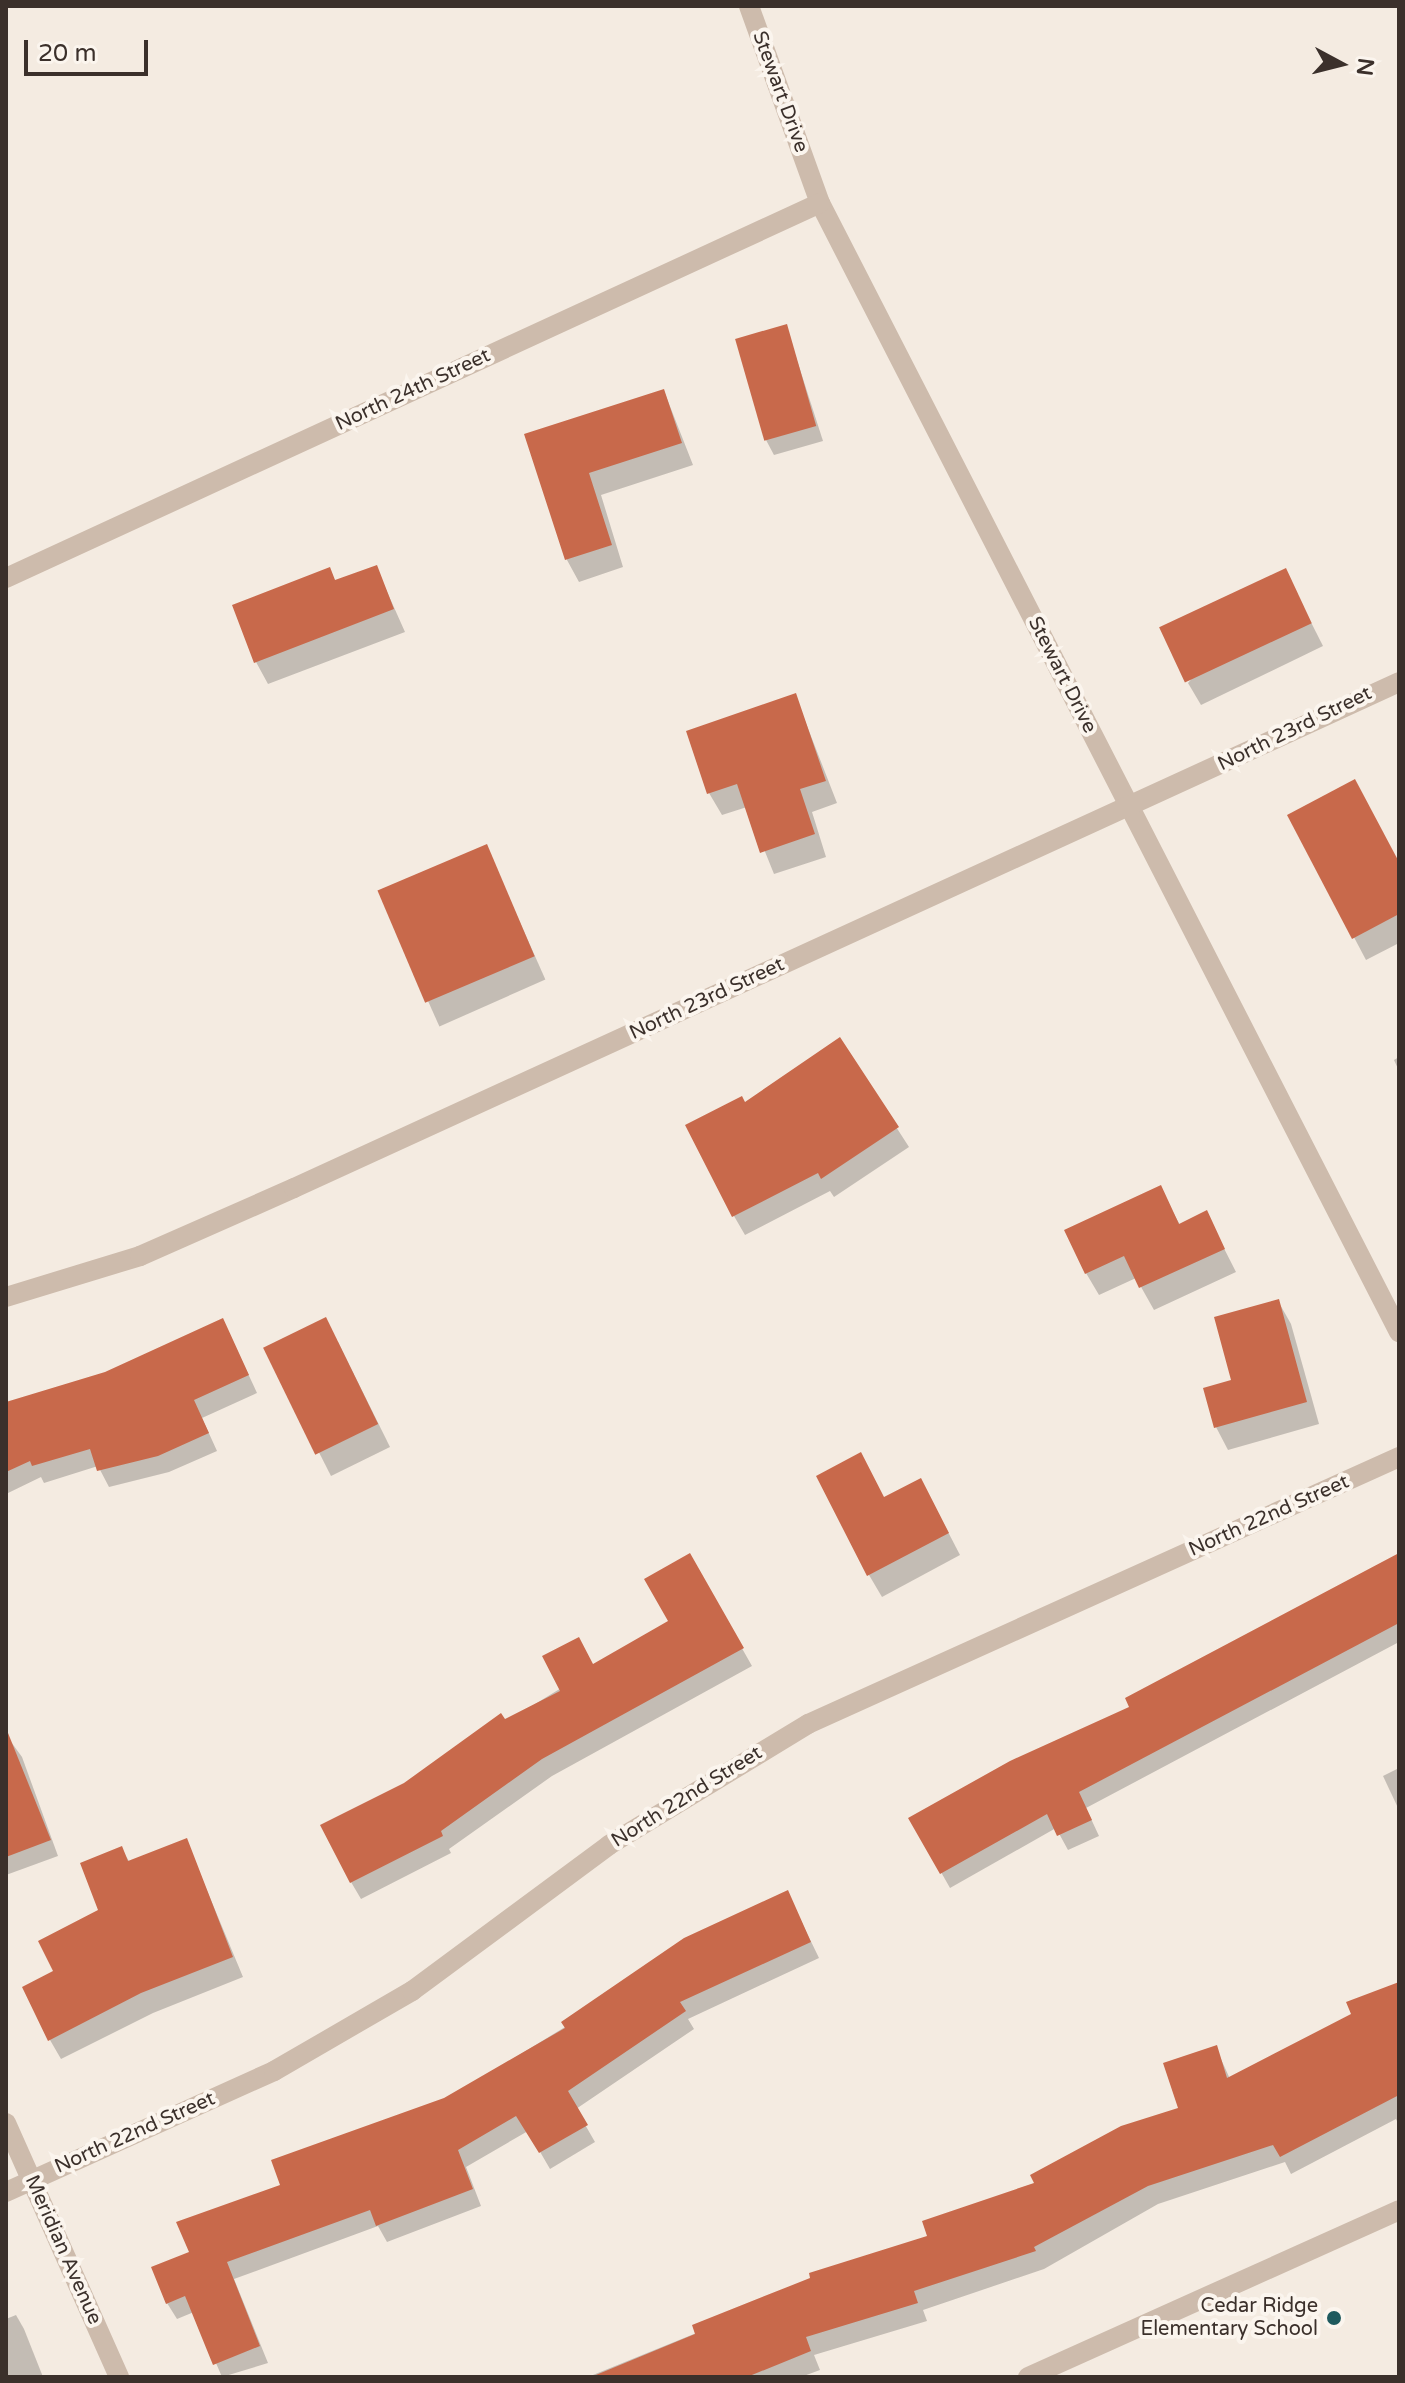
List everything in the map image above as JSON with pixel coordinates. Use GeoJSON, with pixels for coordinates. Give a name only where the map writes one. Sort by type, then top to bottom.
{"type":"FeatureCollection","features":[{"type":"Feature","properties":{"kind":"street","name":"Stewart Drive"},"geometry":{"type":"LineString","coordinates":[[749,6],[820,203],[1399,1332]]}},
{"type":"Feature","properties":{"kind":"street","name":"North 24th Street"},"geometry":{"type":"LineString","coordinates":[[6,578],[820,203]]}},
{"type":"Feature","properties":{"kind":"street","name":"North 23rd Street"},"geometry":{"type":"LineString","coordinates":[[6,1297],[140,1256],[1399,682]]}},
{"type":"Feature","properties":{"kind":"street","name":"North 22nd Street"},"geometry":{"type":"LineString","coordinates":[[6,2192],[274,2071],[412,1991],[609,1845],[808,1724],[1399,1457]]}},
{"type":"Feature","properties":{"kind":"street","name":"Meridian Avenue"},"geometry":{"type":"LineString","coordinates":[[6,2123],[119,2377]]}},
{"type":"Feature","properties":{"kind":"street"},"geometry":{"type":"LineString","coordinates":[[1028,2377],[1399,2210]]}},
{"type":"Feature","properties":{"kind":"building"},"geometry":{"type":"Polygon","coordinates":[[[787,324],[816,426],[764,441],[735,339],[787,324]]]}},
{"type":"Feature","properties":{"kind":"building"},"geometry":{"type":"Polygon","coordinates":[[[664,389],[682,443],[589,473],[612,545],[565,560],[524,434],[664,389]]]}},
{"type":"Feature","properties":{"kind":"building"},"geometry":{"type":"Polygon","coordinates":[[[377,565],[394,609],[254,663],[232,605],[330,567],[335,580],[377,565]]]}},
{"type":"Feature","properties":{"kind":"building"},"geometry":{"type":"Polygon","coordinates":[[[1286,568],[1312,623],[1185,682],[1159,627],[1286,568]]]}},
{"type":"Feature","properties":{"kind":"building"},"geometry":{"type":"Polygon","coordinates":[[[796,693],[826,781],[800,789],[815,834],[760,853],[737,784],[707,794],[686,731],[796,693]]]}},
{"type":"Feature","properties":{"kind":"building"},"geometry":{"type":"Polygon","coordinates":[[[1355,779],[1399,862],[1399,914],[1352,939],[1287,815],[1355,779]]]}},
{"type":"Feature","properties":{"kind":"building"},"geometry":{"type":"Polygon","coordinates":[[[487,844],[535,956],[425,1003],[377,890],[487,844]]]}},
{"type":"Feature","properties":{"kind":"building"},"geometry":{"type":"Polygon","coordinates":[[[840,1037],[899,1127],[821,1179],[818,1173],[732,1217],[685,1125],[742,1096],[745,1102],[840,1037]]]}},
{"type":"Feature","properties":{"kind":"building"},"geometry":{"type":"Polygon","coordinates":[[[1161,1185],[1179,1224],[1207,1210],[1225,1249],[1139,1288],[1124,1256],[1085,1274],[1064,1230],[1161,1185]]]}},
{"type":"Feature","properties":{"kind":"building"},"geometry":{"type":"Polygon","coordinates":[[[1279,1299],[1307,1402],[1214,1428],[1203,1388],[1231,1380],[1214,1317],[1279,1299]]]}},
{"type":"Feature","properties":{"kind":"building"},"geometry":{"type":"Polygon","coordinates":[[[326,1317],[378,1424],[315,1455],[263,1348],[326,1317]]]}},
{"type":"Feature","properties":{"kind":"building"},"geometry":{"type":"Polygon","coordinates":[[[223,1318],[249,1375],[194,1400],[209,1433],[158,1456],[97,1471],[90,1449],[32,1466],[30,1461],[6,1472],[6,1402],[105,1372],[223,1318]]]}},
{"type":"Feature","properties":{"kind":"building"},"geometry":{"type":"Polygon","coordinates":[[[861,1452],[884,1497],[921,1478],[949,1533],[867,1576],[816,1476],[861,1452]]]}},
{"type":"Feature","properties":{"kind":"building"},"geometry":{"type":"Polygon","coordinates":[[[690,1553],[744,1648],[542,1759],[441,1831],[443,1836],[350,1883],[320,1825],[404,1783],[501,1713],[505,1719],[560,1691],[542,1656],[579,1637],[593,1664],[668,1621],[644,1579],[690,1553]]]}},
{"type":"Feature","properties":{"kind":"building"},"geometry":{"type":"Polygon","coordinates":[[[1399,1553],[1399,1623],[1079,1792],[1092,1820],[1057,1836],[1047,1814],[940,1874],[908,1818],[1010,1761],[1129,1707],[1125,1698],[1399,1553]]]}},
{"type":"Feature","properties":{"kind":"building"},"geometry":{"type":"Polygon","coordinates":[[[6,1728],[51,1840],[6,1857],[6,1728]]]}},
{"type":"Feature","properties":{"kind":"building"},"geometry":{"type":"Polygon","coordinates":[[[187,1838],[233,1957],[141,1993],[48,2041],[22,1987],[53,1971],[38,1941],[98,1910],[80,1863],[122,1846],[128,1861],[187,1838]]]}},
{"type":"Feature","properties":{"kind":"building"},"geometry":{"type":"Polygon","coordinates":[[[788,1890],[811,1942],[680,2002],[686,2011],[568,2091],[588,2125],[539,2153],[516,2116],[458,2150],[473,2189],[376,2226],[370,2210],[227,2262],[260,2346],[213,2365],[185,2296],[166,2304],[151,2267],[189,2252],[176,2222],[280,2185],[271,2160],[444,2098],[565,2028],[561,2022],[684,1938],[788,1890]]]}},
{"type":"Feature","properties":{"kind":"building"},"geometry":{"type":"Polygon","coordinates":[[[1399,1982],[1399,2095],[1280,2157],[1273,2145],[1148,2186],[1034,2247],[1036,2251],[914,2291],[918,2303],[806,2337],[811,2351],[747,2377],[591,2377],[695,2334],[692,2325],[810,2278],[809,2273],[927,2236],[922,2221],[1034,2183],[1030,2175],[1121,2126],[1178,2108],[1163,2063],[1217,2045],[1227,2078],[1351,2014],[1346,2002],[1399,1982]]]}},
{"type":"Feature","properties":{"kind":"place","name":"Cedar Ridge Elementary School"},"geometry":{"type":"Point","coordinates":[1334,2318]}}]}
